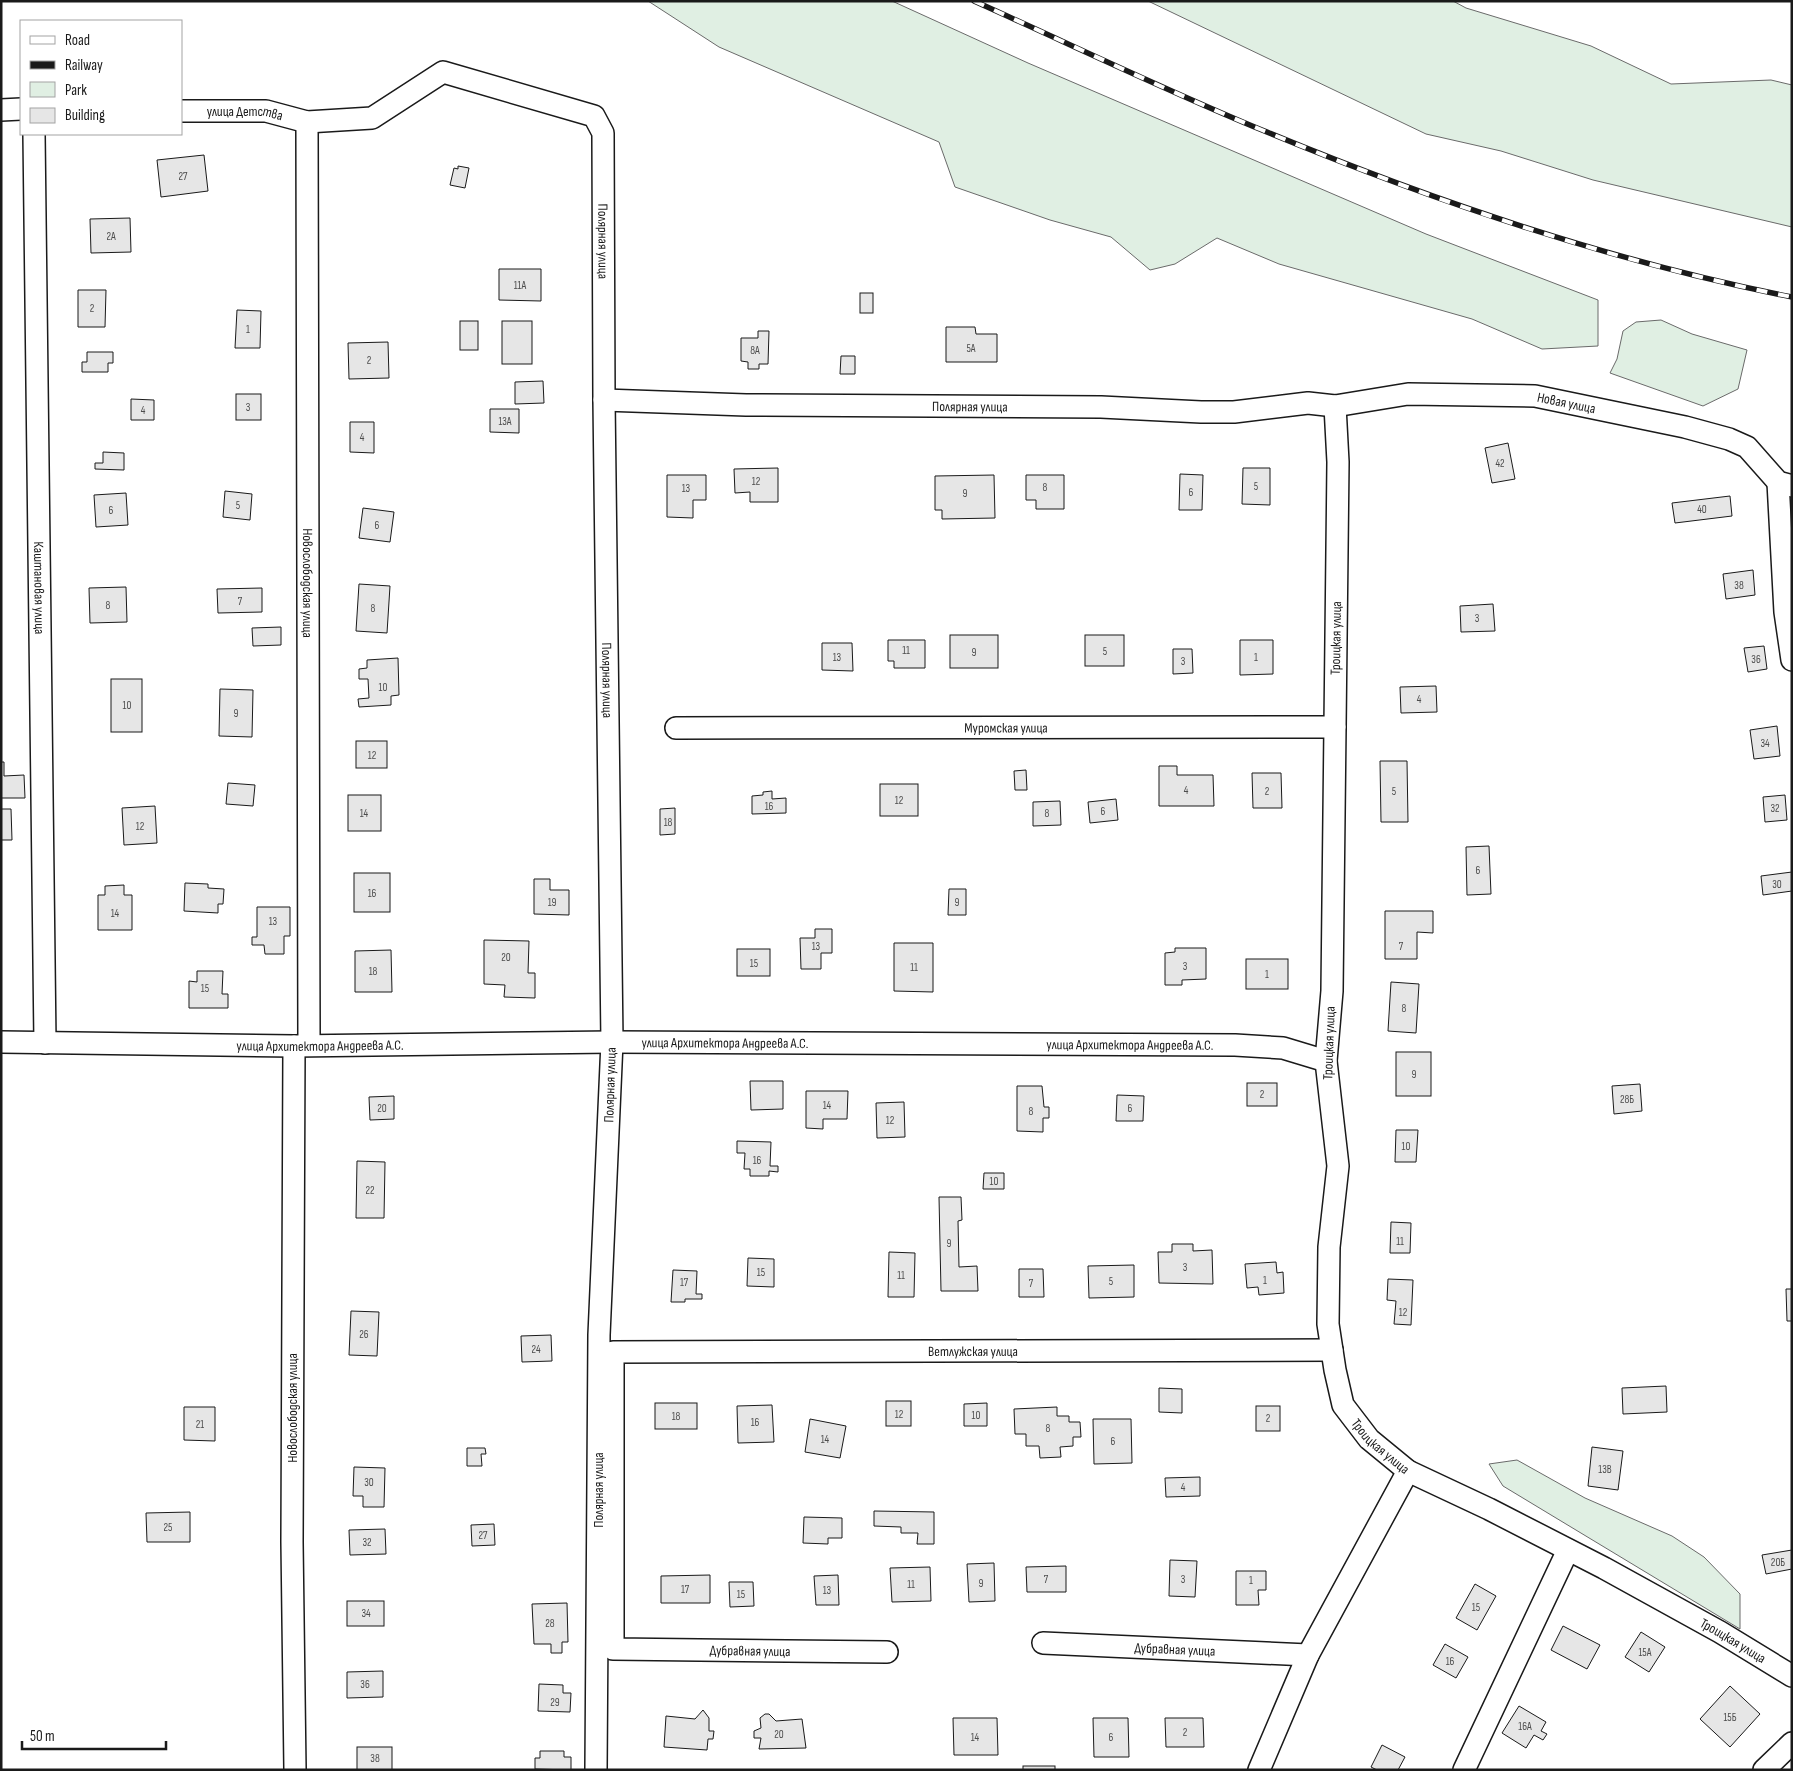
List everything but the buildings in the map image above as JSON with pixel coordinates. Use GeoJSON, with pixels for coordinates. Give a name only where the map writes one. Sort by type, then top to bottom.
{"type":"FeatureCollection","features":[{"type":"Feature","properties":{"kind":"street","name":"улица Детства"},"geometry":{"type":"LineString","coordinates":[[182,111],[266,111],[307,122],[372,118],[443,72],[594,116]]}},
{"type":"Feature","properties":{"kind":"street"},"geometry":{"type":"LineString","coordinates":[[1,110],[20,109]]}},
{"type":"Feature","properties":{"kind":"street","name":"Полярная улица"},"geometry":{"type":"LineString","coordinates":[[594,116],[603,132],[604,400],[612,1042],[599,1335],[596,1770]]}},
{"type":"Feature","properties":{"kind":"street","name":"Новослободская улица"},"geometry":{"type":"LineString","coordinates":[[295,1770],[292,1542],[302,1045],[307,122]]}},
{"type":"Feature","properties":{"kind":"street","name":"Каштановая улица"},"geometry":{"type":"LineString","coordinates":[[34,135],[46,1042]]}},
{"type":"Feature","properties":{"kind":"street","name":"Новая улица"},"geometry":{"type":"LineString","coordinates":[[1335,406],[1408,394],[1535,396],[1685,427],[1729,439],[1747,447],[1785,484],[1785,612],[1792,660]]}},
{"type":"Feature","properties":{"kind":"street","name":"Полярная улица"},"geometry":{"type":"LineString","coordinates":[[604,400],[746,405],[1101,407],[1201,412],[1234,412],[1308,403],[1335,406]]}},
{"type":"Feature","properties":{"kind":"street","name":"Троицкая улица"},"geometry":{"type":"LineString","coordinates":[[1335,406],[1338,462],[1332,991],[1326,1061],[1338,1166],[1330,1247],[1328,1324],[1343,1405],[1369,1438],[1408,1471],[1488,1508],[1568,1550],[1720,1632],[1792,1676]]}},
{"type":"Feature","properties":{"kind":"street","name":"Муромская улица"},"geometry":{"type":"LineString","coordinates":[[676,728],[1335,727]]}},
{"type":"Feature","properties":{"kind":"street","name":"улица Архитектора Андреева А.С."},"geometry":{"type":"LineString","coordinates":[[1,1042],[302,1045],[612,1042],[1236,1045],[1283,1048],[1326,1061]]}},
{"type":"Feature","properties":{"kind":"street","name":"Ветлужская улица"},"geometry":{"type":"LineString","coordinates":[[613,1352],[1332,1350]]}},
{"type":"Feature","properties":{"kind":"street","name":"Полярная улица"},"geometry":{"type":"LineString","coordinates":[[613,1352],[614,1649]]}},
{"type":"Feature","properties":{"kind":"street"},"geometry":{"type":"LineString","coordinates":[[1258,1770],[1308,1655],[1408,1471]]}},
{"type":"Feature","properties":{"kind":"street"},"geometry":{"type":"LineString","coordinates":[[1464,1770],[1568,1550]]}},
{"type":"Feature","properties":{"kind":"street","name":"Дубравная улица"},"geometry":{"type":"LineString","coordinates":[[1043,1643],[1308,1655]]}},
{"type":"Feature","properties":{"kind":"street","name":"Дубравная улица"},"geometry":{"type":"LineString","coordinates":[[614,1649],[887,1652]]}},
{"type":"Feature","properties":{"kind":"street"},"geometry":{"type":"LineString","coordinates":[[1764,1770],[1792,1743]]}},
{"type":"Feature","properties":{"kind":"green space"},"geometry":{"type":"Polygon","coordinates":[[[648,1],[892,1],[1028,63],[1426,234],[1598,300],[1598,346],[1542,349],[1472,319],[1279,264],[1217,238],[1175,264],[1150,270],[1111,237],[1050,220],[955,187],[939,142],[719,47],[648,1]]]}},
{"type":"Feature","properties":{"kind":"green space"},"geometry":{"type":"Polygon","coordinates":[[[1148,1],[1453,1],[1466,8],[1591,46],[1671,84],[1771,80],[1792,85],[1792,227],[1593,180],[1501,151],[1426,134],[1148,1]]]}},
{"type":"Feature","properties":{"kind":"green space"},"geometry":{"type":"Polygon","coordinates":[[[1661,320],[1692,334],[1747,350],[1738,389],[1703,406],[1610,373],[1617,359],[1623,331],[1636,322],[1661,320]]]}},
{"type":"Feature","properties":{"kind":"green space"},"geometry":{"type":"Polygon","coordinates":[[[1517,1460],[1585,1498],[1672,1536],[1704,1557],[1740,1594],[1740,1629],[1503,1486],[1489,1464],[1517,1460]]]}},
{"type":"Feature","properties":{"kind":"railway"},"geometry":{"type":"LineString","coordinates":[[974,1],[1226,115],[1326,156],[1457,205],[1523,227],[1656,266],[1792,297]]}}]}
